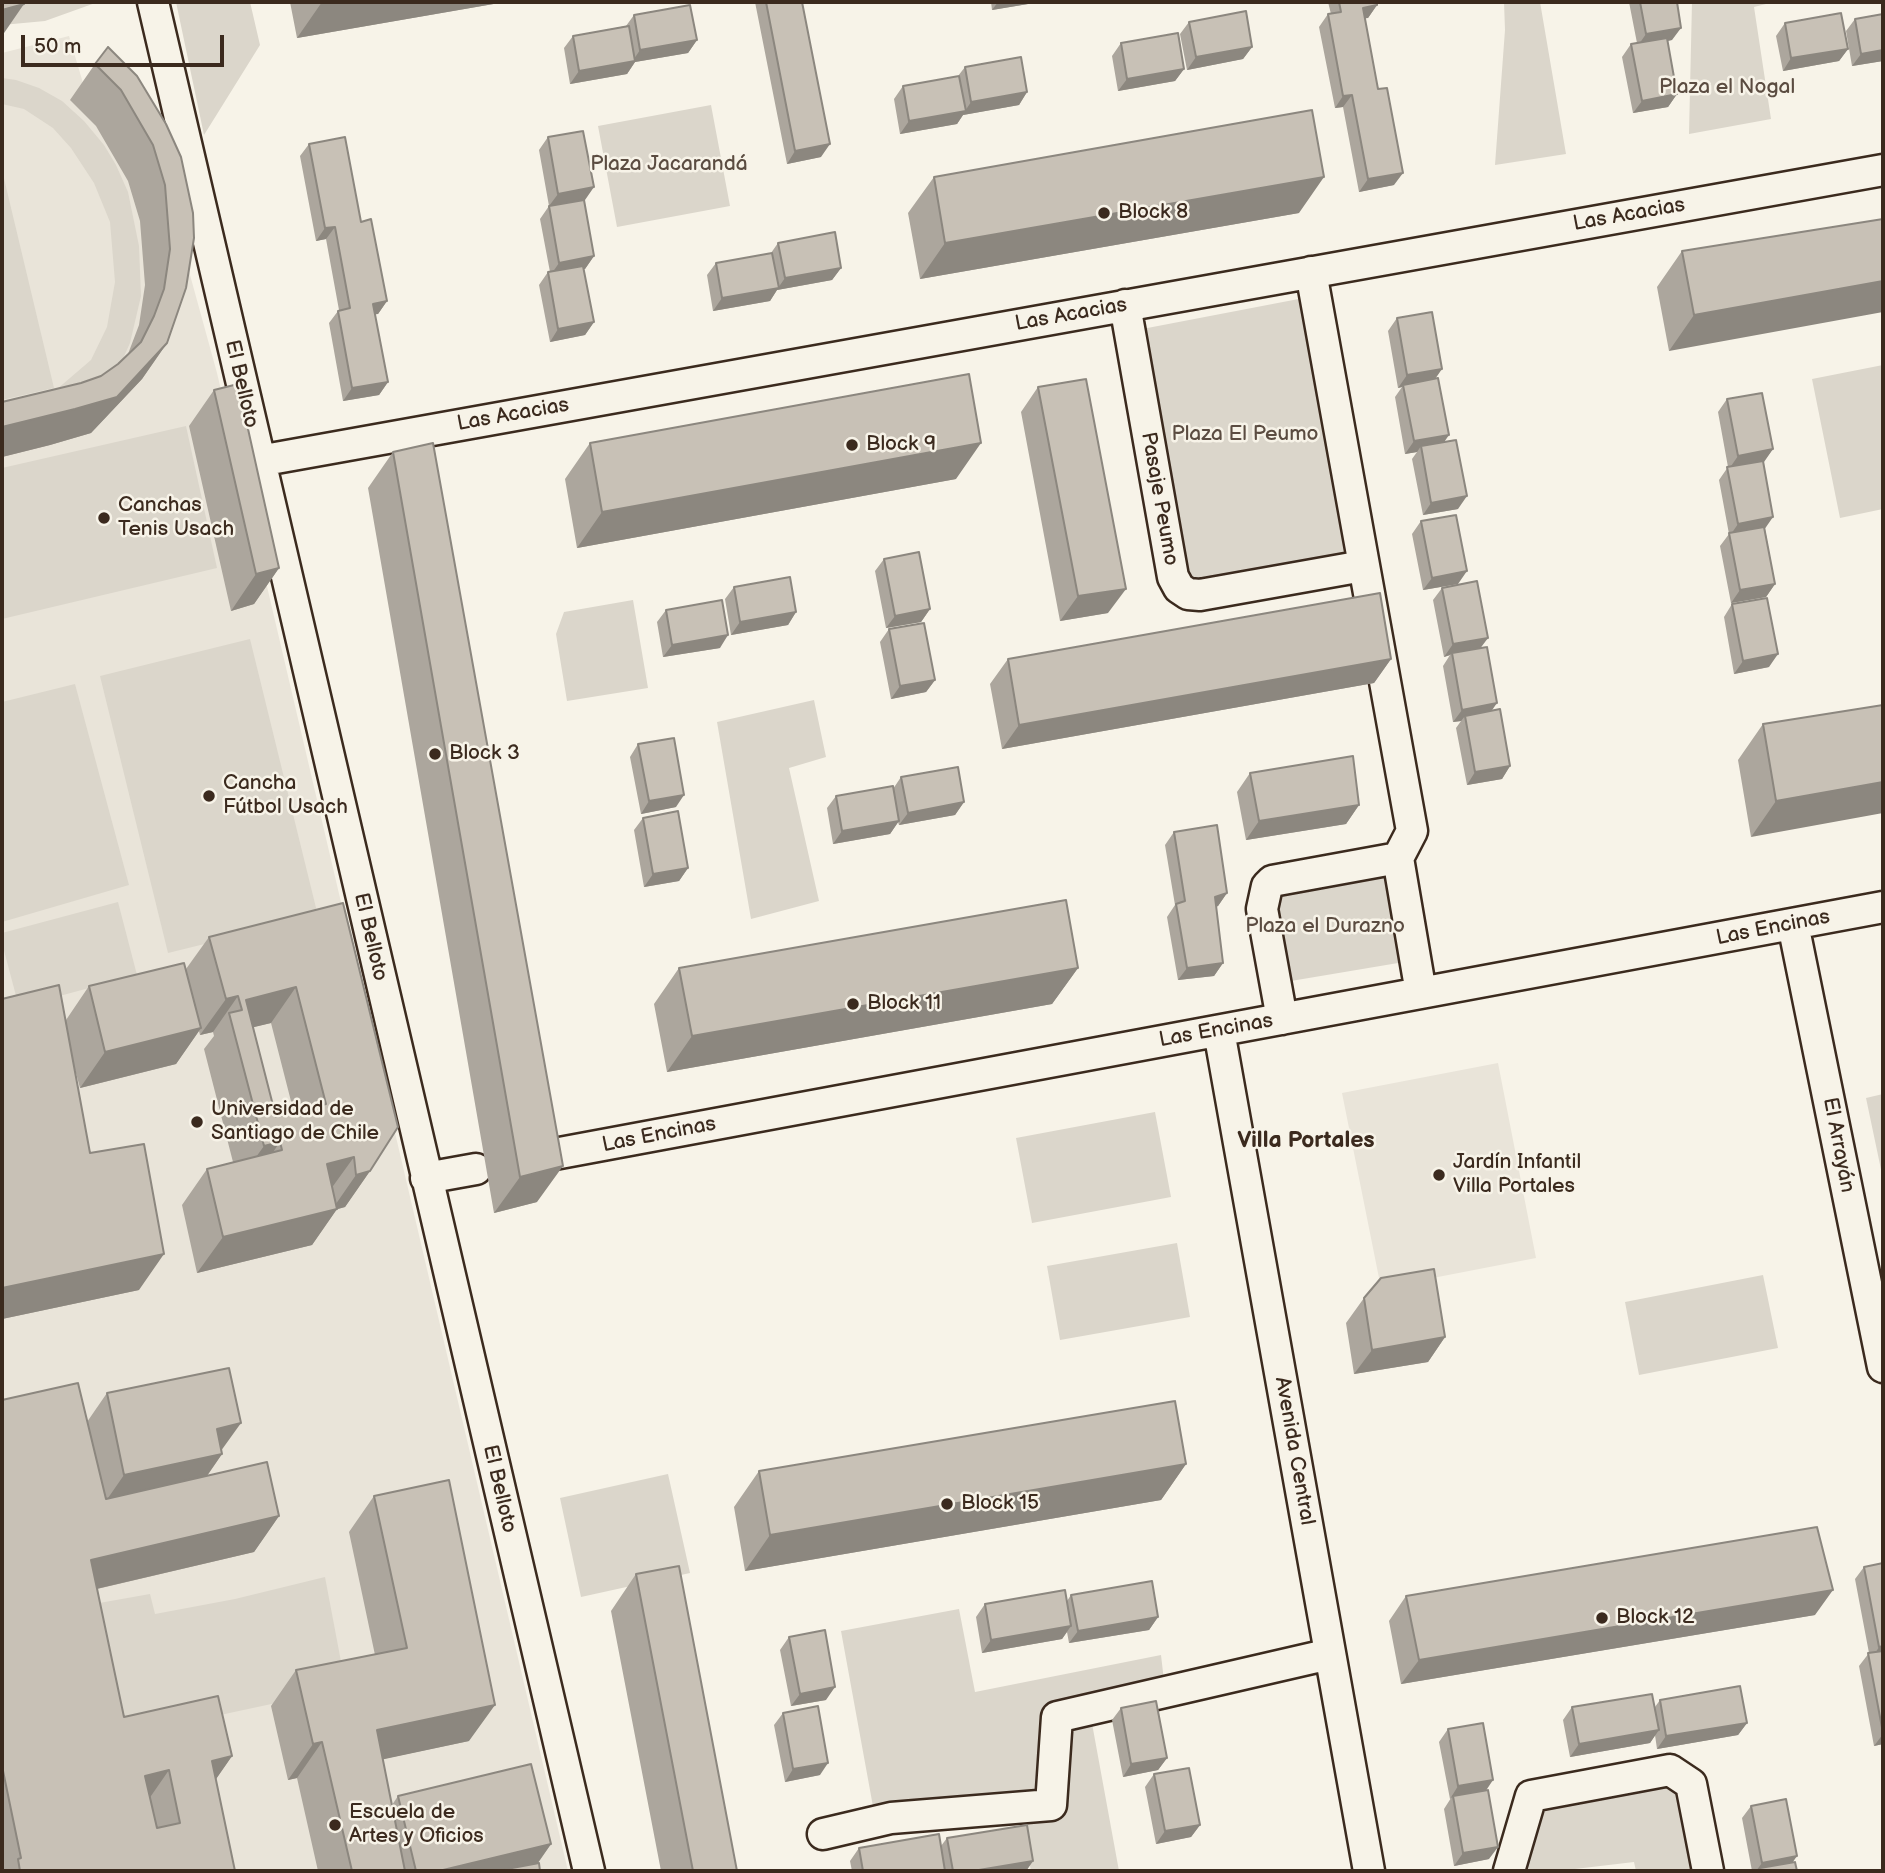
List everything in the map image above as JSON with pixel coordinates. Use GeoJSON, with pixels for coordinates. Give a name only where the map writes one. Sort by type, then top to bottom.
{"type":"FeatureCollection","features":[{"type":"Feature","properties":{"kind":"street","name":"El Belloto"},"geometry":{"type":"LineString","coordinates":[[153,2],[589,1871]]}},
{"type":"Feature","properties":{"kind":"street","name":"Las Acacias"},"geometry":{"type":"LineString","coordinates":[[259,461],[1883,170]]}},
{"type":"Feature","properties":{"kind":"street"},"geometry":{"type":"LineString","coordinates":[[1311,272],[1412,831],[1398,858],[1421,993]]}},
{"type":"Feature","properties":{"kind":"street","name":"Pasaje Peumo"},"geometry":{"type":"LineString","coordinates":[[1125,305],[1173,577],[1179,588],[1188,594],[1200,595],[1363,566]]}},
{"type":"Feature","properties":{"kind":"street"},"geometry":{"type":"LineString","coordinates":[[1282,1019],[1262,909],[1267,886],[1272,881],[1398,858]]}},
{"type":"Feature","properties":{"kind":"street","name":"Las Encinas"},"geometry":{"type":"LineString","coordinates":[[549,1155],[1883,907]]}},
{"type":"Feature","properties":{"kind":"street","name":"El Arrayán"},"geometry":{"type":"LineString","coordinates":[[1793,924],[1883,1367]]}},
{"type":"Feature","properties":{"kind":"street","name":"Avenida Central"},"geometry":{"type":"LineString","coordinates":[[1219,1031],[1369,1871]]}},
{"type":"Feature","properties":{"kind":"street"},"geometry":{"type":"LineString","coordinates":[[426,1178],[476,1169]]}},
{"type":"Feature","properties":{"kind":"street"},"geometry":{"type":"LineString","coordinates":[[823,1834],[891,1818],[1051,1805],[1057,1717],[1330,1654]]}},
{"type":"Feature","properties":{"kind":"street"},"geometry":{"type":"LineString","coordinates":[[1509,1871],[1531,1796],[1670,1770],[1691,1784],[1707,1871]]}},
{"type":"Feature","properties":{"kind":"shaded area","name":"Universidad de Santiago de Chile"},"geometry":{"type":"Polygon","coordinates":[[[69,36],[83,83],[135,75],[217,373],[568,1871],[2,1871],[2,53],[69,36]]]}},
{"type":"Feature","properties":{"kind":"shaded area","name":"Jardín Infantil Villa Portales"},"geometry":{"type":"Polygon","coordinates":[[[1498,1063],[1536,1258],[1381,1288],[1342,1093],[1498,1063]]]}},
{"type":"Feature","properties":{"kind":"green space"},"geometry":{"type":"Polygon","coordinates":[[[16,2],[98,2],[45,21],[2,25],[16,2]]]}},
{"type":"Feature","properties":{"kind":"green space"},"geometry":{"type":"Polygon","coordinates":[[[176,2],[250,2],[260,45],[204,135],[176,2]]]}},
{"type":"Feature","properties":{"kind":"green space"},"geometry":{"type":"Polygon","coordinates":[[[1504,2],[1540,2],[1566,154],[1495,165],[1505,30],[1504,2]]]}},
{"type":"Feature","properties":{"kind":"green space","name":"Plaza el Nogal"},"geometry":{"type":"Polygon","coordinates":[[[1692,2],[1774,2],[1754,7],[1771,119],[1689,134],[1692,2]]]}},
{"type":"Feature","properties":{"kind":"green space"},"geometry":{"type":"Polygon","coordinates":[[[2,78],[39,88],[62,101],[84,121],[104,145],[128,192],[139,246],[141,296],[130,343],[121,363],[98,391],[2,402],[56,390],[91,360],[107,327],[115,282],[110,222],[94,183],[71,148],[53,128],[24,109],[2,104],[2,78]]]}},
{"type":"Feature","properties":{"kind":"green space","name":"Plaza Jacarandá"},"geometry":{"type":"Polygon","coordinates":[[[711,105],[730,206],[617,227],[598,126],[711,105]]]}},
{"type":"Feature","properties":{"kind":"green space"},"geometry":{"type":"Polygon","coordinates":[[[2,170],[54,388],[2,400],[2,170]]]}},
{"type":"Feature","properties":{"kind":"green space","name":"Plaza El Peumo"},"geometry":{"type":"Polygon","coordinates":[[[1309,297],[1352,549],[1342,562],[1201,588],[1182,577],[1137,330],[1309,297]]]}},
{"type":"Feature","properties":{"kind":"green space"},"geometry":{"type":"Polygon","coordinates":[[[1883,365],[1883,509],[1840,518],[1812,379],[1883,365]]]}},
{"type":"Feature","properties":{"kind":"green space","name":"Canchas Tenis Usach"},"geometry":{"type":"Polygon","coordinates":[[[186,426],[217,568],[2,619],[2,468],[186,426]]]}},
{"type":"Feature","properties":{"kind":"green space"},"geometry":{"type":"Polygon","coordinates":[[[633,600],[648,688],[567,701],[556,634],[564,612],[633,600]]]}},
{"type":"Feature","properties":{"kind":"green space","name":"Cancha Fútbol Usach"},"geometry":{"type":"Polygon","coordinates":[[[250,639],[318,916],[168,953],[100,676],[250,639]]]}},
{"type":"Feature","properties":{"kind":"green space"},"geometry":{"type":"Polygon","coordinates":[[[75,684],[129,885],[2,922],[2,702],[75,684]]]}},
{"type":"Feature","properties":{"kind":"green space"},"geometry":{"type":"Polygon","coordinates":[[[814,700],[826,757],[789,768],[819,901],[751,919],[717,722],[814,700]]]}},
{"type":"Feature","properties":{"kind":"green space","name":"Plaza el Durazno"},"geometry":{"type":"Polygon","coordinates":[[[1391,866],[1410,961],[1285,982],[1271,906],[1275,886],[1391,866]]]}},
{"type":"Feature","properties":{"kind":"green space"},"geometry":{"type":"Polygon","coordinates":[[[118,902],[137,975],[19,1007],[2,943],[2,933],[118,902]]]}},
{"type":"Feature","properties":{"kind":"green space"},"geometry":{"type":"Polygon","coordinates":[[[1883,1094],[1883,1179],[1866,1098],[1883,1094]]]}},
{"type":"Feature","properties":{"kind":"green space"},"geometry":{"type":"Polygon","coordinates":[[[1155,1112],[1171,1197],[1032,1223],[1016,1138],[1155,1112]]]}},
{"type":"Feature","properties":{"kind":"green space"},"geometry":{"type":"Polygon","coordinates":[[[1177,1243],[1190,1317],[1060,1340],[1047,1266],[1177,1243]]]}},
{"type":"Feature","properties":{"kind":"green space"},"geometry":{"type":"Polygon","coordinates":[[[1763,1275],[1778,1348],[1639,1375],[1625,1302],[1763,1275]]]}},
{"type":"Feature","properties":{"kind":"green space"},"geometry":{"type":"Polygon","coordinates":[[[668,1474],[690,1573],[581,1597],[560,1498],[668,1474]]]}},
{"type":"Feature","properties":{"kind":"green space"},"geometry":{"type":"Polygon","coordinates":[[[325,1577],[346,1688],[99,1741],[71,1608],[150,1594],[155,1614],[235,1599],[325,1577]]]}},
{"type":"Feature","properties":{"kind":"green space"},"geometry":{"type":"Polygon","coordinates":[[[959,1609],[975,1692],[1161,1655],[1166,1698],[1091,1718],[1119,1871],[1031,1871],[1016,1795],[874,1812],[841,1631],[959,1609]]]}},
{"type":"Feature","properties":{"kind":"green space"},"geometry":{"type":"Polygon","coordinates":[[[1663,1778],[1683,1794],[1698,1871],[1636,1871],[1634,1862],[1558,1871],[1525,1871],[1539,1805],[1663,1778]]]}},
{"type":"Feature","properties":{"kind":"building"},"geometry":{"type":"Polygon","coordinates":[[[2,2],[23,2],[24,4],[2,10],[2,2]]]}},
{"type":"Feature","properties":{"kind":"building"},"geometry":{"type":"Polygon","coordinates":[[[766,2],[802,2],[830,144],[795,151],[766,2]]]}},
{"type":"Feature","properties":{"kind":"building"},"geometry":{"type":"Polygon","coordinates":[[[1339,2],[1377,2],[1377,5],[1363,8],[1378,89],[1387,88],[1403,173],[1368,179],[1352,95],[1343,96],[1328,14],[1341,12],[1339,2]]]}},
{"type":"Feature","properties":{"kind":"building"},"geometry":{"type":"Polygon","coordinates":[[[1640,2],[1677,2],[1681,28],[1646,34],[1640,2]]]}},
{"type":"Feature","properties":{"kind":"building"},"geometry":{"type":"Polygon","coordinates":[[[690,5],[697,40],[640,50],[634,15],[690,5]]]}},
{"type":"Feature","properties":{"kind":"building"},"geometry":{"type":"Polygon","coordinates":[[[1246,11],[1252,47],[1196,57],[1189,22],[1246,11]]]}},
{"type":"Feature","properties":{"kind":"building"},"geometry":{"type":"Polygon","coordinates":[[[1841,13],[1848,49],[1791,58],[1785,23],[1841,13]]]}},
{"type":"Feature","properties":{"kind":"building"},"geometry":{"type":"Polygon","coordinates":[[[1883,14],[1883,50],[1861,54],[1855,19],[1883,14]]]}},
{"type":"Feature","properties":{"kind":"building"},"geometry":{"type":"Polygon","coordinates":[[[629,26],[635,61],[579,71],[573,36],[629,26]]]}},
{"type":"Feature","properties":{"kind":"building"},"geometry":{"type":"Polygon","coordinates":[[[1178,33],[1184,69],[1127,79],[1121,43],[1178,33]]]}},
{"type":"Feature","properties":{"kind":"building"},"geometry":{"type":"Polygon","coordinates":[[[1667,38],[1677,94],[1642,101],[1631,44],[1667,38]]]}},
{"type":"Feature","properties":{"kind":"building"},"geometry":{"type":"Polygon","coordinates":[[[108,47],[137,76],[166,124],[181,157],[193,213],[194,238],[186,288],[167,343],[117,397],[2,427],[2,402],[81,383],[101,376],[118,364],[141,342],[164,289],[170,249],[165,185],[153,145],[121,90],[95,64],[108,47]]]}},
{"type":"Feature","properties":{"kind":"building"},"geometry":{"type":"Polygon","coordinates":[[[1021,57],[1027,92],[971,102],[965,67],[1021,57]]]}},
{"type":"Feature","properties":{"kind":"building"},"geometry":{"type":"Polygon","coordinates":[[[959,76],[966,111],[909,121],[903,86],[959,76]]]}},
{"type":"Feature","properties":{"kind":"building"},"geometry":{"type":"Polygon","coordinates":[[[1312,110],[1324,177],[945,243],[934,177],[1312,110]]]}},
{"type":"Feature","properties":{"kind":"building"},"geometry":{"type":"Polygon","coordinates":[[[583,131],[594,187],[558,194],[548,137],[583,131]]]}},
{"type":"Feature","properties":{"kind":"building"},"geometry":{"type":"Polygon","coordinates":[[[345,137],[361,222],[371,219],[387,301],[373,304],[388,382],[352,388],[338,311],[350,308],[335,227],[325,228],[309,144],[345,137]]]}},
{"type":"Feature","properties":{"kind":"building"},"geometry":{"type":"Polygon","coordinates":[[[584,200],[594,256],[559,263],[549,206],[584,200]]]}},
{"type":"Feature","properties":{"kind":"building"},"geometry":{"type":"Polygon","coordinates":[[[1883,219],[1883,281],[1694,315],[1682,251],[1883,219]]]}},
{"type":"Feature","properties":{"kind":"building"},"geometry":{"type":"Polygon","coordinates":[[[835,232],[841,268],[785,278],[778,243],[835,232]]]}},
{"type":"Feature","properties":{"kind":"building"},"geometry":{"type":"Polygon","coordinates":[[[772,253],[779,288],[722,298],[716,263],[772,253]]]}},
{"type":"Feature","properties":{"kind":"building"},"geometry":{"type":"Polygon","coordinates":[[[583,266],[594,322],[558,329],[548,272],[583,266]]]}},
{"type":"Feature","properties":{"kind":"building"},"geometry":{"type":"Polygon","coordinates":[[[1432,312],[1442,369],[1407,375],[1397,318],[1432,312]]]}},
{"type":"Feature","properties":{"kind":"building"},"geometry":{"type":"Polygon","coordinates":[[[969,374],[981,443],[602,512],[590,443],[969,374]]]}},
{"type":"Feature","properties":{"kind":"building"},"geometry":{"type":"Polygon","coordinates":[[[1438,378],[1449,435],[1414,441],[1403,385],[1438,378]]]}},
{"type":"Feature","properties":{"kind":"building"},"geometry":{"type":"Polygon","coordinates":[[[1086,379],[1126,589],[1078,596],[1038,387],[1086,379]]]}},
{"type":"Feature","properties":{"kind":"building"},"geometry":{"type":"Polygon","coordinates":[[[238,384],[279,568],[256,574],[214,390],[238,384]]]}},
{"type":"Feature","properties":{"kind":"building"},"geometry":{"type":"Polygon","coordinates":[[[1762,393],[1773,449],[1738,456],[1727,399],[1762,393]]]}},
{"type":"Feature","properties":{"kind":"building"},"geometry":{"type":"Polygon","coordinates":[[[1456,440],[1467,496],[1431,503],[1421,446],[1456,440]]]}},
{"type":"Feature","properties":{"kind":"building"},"geometry":{"type":"Polygon","coordinates":[[[433,443],[563,1166],[520,1177],[393,452],[433,443]]]}},
{"type":"Feature","properties":{"kind":"building"},"geometry":{"type":"Polygon","coordinates":[[[1763,461],[1773,517],[1738,524],[1727,467],[1763,461]]]}},
{"type":"Feature","properties":{"kind":"building"},"geometry":{"type":"Polygon","coordinates":[[[1456,515],[1467,571],[1432,578],[1421,521],[1456,515]]]}},
{"type":"Feature","properties":{"kind":"building"},"geometry":{"type":"Polygon","coordinates":[[[1764,527],[1775,584],[1740,590],[1729,533],[1764,527]]]}},
{"type":"Feature","properties":{"kind":"building"},"geometry":{"type":"Polygon","coordinates":[[[919,552],[930,609],[895,616],[884,559],[919,552]]]}},
{"type":"Feature","properties":{"kind":"building"},"geometry":{"type":"Polygon","coordinates":[[[790,577],[796,612],[740,622],[734,587],[790,577]]]}},
{"type":"Feature","properties":{"kind":"building"},"geometry":{"type":"Polygon","coordinates":[[[1477,581],[1488,638],[1453,644],[1442,588],[1477,581]]]}},
{"type":"Feature","properties":{"kind":"building"},"geometry":{"type":"Polygon","coordinates":[[[1380,593],[1391,659],[1019,725],[1008,659],[1380,593]]]}},
{"type":"Feature","properties":{"kind":"building"},"geometry":{"type":"Polygon","coordinates":[[[1767,598],[1778,654],[1743,661],[1732,604],[1767,598]]]}},
{"type":"Feature","properties":{"kind":"building"},"geometry":{"type":"Polygon","coordinates":[[[722,600],[728,635],[672,645],[666,610],[722,600]]]}},
{"type":"Feature","properties":{"kind":"building"},"geometry":{"type":"Polygon","coordinates":[[[924,623],[935,680],[900,686],[889,629],[924,623]]]}},
{"type":"Feature","properties":{"kind":"building"},"geometry":{"type":"Polygon","coordinates":[[[1487,647],[1497,703],[1462,710],[1452,653],[1487,647]]]}},
{"type":"Feature","properties":{"kind":"building"},"geometry":{"type":"Polygon","coordinates":[[[1883,705],[1883,782],[1776,801],[1763,724],[1883,705]]]}},
{"type":"Feature","properties":{"kind":"building"},"geometry":{"type":"Polygon","coordinates":[[[1500,709],[1510,766],[1475,772],[1465,716],[1500,709]]]}},
{"type":"Feature","properties":{"kind":"building"},"geometry":{"type":"Polygon","coordinates":[[[674,738],[684,795],[649,801],[638,744],[674,738]]]}},
{"type":"Feature","properties":{"kind":"building"},"geometry":{"type":"Polygon","coordinates":[[[1353,756],[1359,805],[1259,821],[1250,773],[1353,756]]]}},
{"type":"Feature","properties":{"kind":"building"},"geometry":{"type":"Polygon","coordinates":[[[958,767],[964,802],[908,813],[901,777],[958,767]]]}},
{"type":"Feature","properties":{"kind":"building"},"geometry":{"type":"Polygon","coordinates":[[[893,786],[899,821],[842,831],[836,796],[893,786]]]}},
{"type":"Feature","properties":{"kind":"building"},"geometry":{"type":"Polygon","coordinates":[[[678,811],[688,868],[653,874],[643,818],[678,811]]]}},
{"type":"Feature","properties":{"kind":"building"},"geometry":{"type":"Polygon","coordinates":[[[1217,825],[1227,893],[1215,897],[1223,963],[1187,968],[1176,904],[1185,901],[1174,832],[1217,825]]]}},
{"type":"Feature","properties":{"kind":"building"},"geometry":{"type":"Polygon","coordinates":[[[1066,900],[1078,968],[692,1036],[679,968],[1066,900]]]}},
{"type":"Feature","properties":{"kind":"building"},"geometry":{"type":"Polygon","coordinates":[[[343,903],[398,1127],[370,1171],[356,1175],[354,1157],[327,1164],[337,1209],[223,1237],[207,1169],[282,1150],[280,1142],[264,1146],[229,1013],[242,1010],[238,996],[226,999],[209,937],[343,903]],[[296,987],[246,1000],[276,1117],[326,1104],[296,987]]]}},
{"type":"Feature","properties":{"kind":"building"},"geometry":{"type":"Polygon","coordinates":[[[184,963],[201,1028],[105,1052],[89,986],[184,963]]]}},
{"type":"Feature","properties":{"kind":"building"},"geometry":{"type":"Polygon","coordinates":[[[59,985],[90,1153],[144,1144],[164,1254],[2,1288],[2,999],[59,985]]]}},
{"type":"Feature","properties":{"kind":"building"},"geometry":{"type":"Polygon","coordinates":[[[1434,1269],[1445,1337],[1372,1350],[1364,1298],[1381,1278],[1434,1269]]]}},
{"type":"Feature","properties":{"kind":"building"},"geometry":{"type":"Polygon","coordinates":[[[229,1368],[241,1423],[217,1429],[222,1454],[124,1475],[107,1393],[229,1368]]]}},
{"type":"Feature","properties":{"kind":"building"},"geometry":{"type":"Polygon","coordinates":[[[78,1383],[106,1499],[267,1462],[279,1516],[91,1560],[124,1717],[218,1696],[232,1756],[212,1761],[235,1871],[20,1871],[18,1859],[21,1858],[2,1766],[2,1400],[78,1383]],[[169,1770],[145,1776],[157,1828],[180,1823],[169,1770]]]}},
{"type":"Feature","properties":{"kind":"building"},"geometry":{"type":"Polygon","coordinates":[[[1175,1401],[1186,1464],[770,1535],[759,1471],[1175,1401]]]}},
{"type":"Feature","properties":{"kind":"building"},"geometry":{"type":"Polygon","coordinates":[[[449,1480],[495,1705],[377,1730],[405,1871],[352,1871],[322,1742],[313,1744],[296,1670],[407,1648],[374,1496],[449,1480]]]}},
{"type":"Feature","properties":{"kind":"building","name":"Block 12"},"geometry":{"type":"Polygon","coordinates":[[[1817,1527],[1833,1590],[1419,1660],[1406,1596],[1817,1527]]]}},
{"type":"Feature","properties":{"kind":"building"},"geometry":{"type":"Polygon","coordinates":[[[1883,1563],[1883,1646],[1879,1647],[1864,1567],[1883,1563]]]}},
{"type":"Feature","properties":{"kind":"building"},"geometry":{"type":"Polygon","coordinates":[[[679,1566],[737,1871],[693,1871],[636,1574],[679,1566]]]}},
{"type":"Feature","properties":{"kind":"building"},"geometry":{"type":"Polygon","coordinates":[[[1152,1581],[1158,1617],[1078,1631],[1071,1595],[1152,1581]]]}},
{"type":"Feature","properties":{"kind":"building"},"geometry":{"type":"Polygon","coordinates":[[[1065,1590],[1071,1626],[991,1640],[985,1604],[1065,1590]]]}},
{"type":"Feature","properties":{"kind":"building"},"geometry":{"type":"Polygon","coordinates":[[[825,1630],[835,1687],[800,1694],[789,1637],[825,1630]]]}},
{"type":"Feature","properties":{"kind":"building"},"geometry":{"type":"Polygon","coordinates":[[[1883,1651],[1883,1733],[1868,1653],[1883,1651]]]}},
{"type":"Feature","properties":{"kind":"building"},"geometry":{"type":"Polygon","coordinates":[[[1740,1686],[1747,1723],[1666,1736],[1660,1700],[1740,1686]]]}},
{"type":"Feature","properties":{"kind":"building"},"geometry":{"type":"Polygon","coordinates":[[[1652,1694],[1659,1730],[1579,1744],[1572,1707],[1652,1694]]]}},
{"type":"Feature","properties":{"kind":"building"},"geometry":{"type":"Polygon","coordinates":[[[1156,1701],[1167,1758],[1131,1764],[1121,1708],[1156,1701]]]}},
{"type":"Feature","properties":{"kind":"building"},"geometry":{"type":"Polygon","coordinates":[[[818,1706],[828,1763],[793,1769],[783,1713],[818,1706]]]}},
{"type":"Feature","properties":{"kind":"building"},"geometry":{"type":"Polygon","coordinates":[[[1483,1723],[1493,1780],[1458,1786],[1448,1729],[1483,1723]]]}},
{"type":"Feature","properties":{"kind":"building"},"geometry":{"type":"Polygon","coordinates":[[[531,1764],[551,1844],[439,1871],[416,1871],[398,1796],[531,1764]]]}},
{"type":"Feature","properties":{"kind":"building"},"geometry":{"type":"Polygon","coordinates":[[[1189,1768],[1200,1825],[1165,1831],[1154,1774],[1189,1768]]]}},
{"type":"Feature","properties":{"kind":"building"},"geometry":{"type":"Polygon","coordinates":[[[1488,1790],[1498,1847],[1463,1853],[1453,1796],[1488,1790]]]}},
{"type":"Feature","properties":{"kind":"building"},"geometry":{"type":"Polygon","coordinates":[[[1786,1799],[1797,1856],[1762,1863],[1751,1806],[1786,1799]]]}},
{"type":"Feature","properties":{"kind":"building"},"geometry":{"type":"Polygon","coordinates":[[[1027,1825],[1033,1861],[973,1871],[953,1871],[947,1838],[1027,1825]]]}},
{"type":"Feature","properties":{"kind":"building"},"geometry":{"type":"Polygon","coordinates":[[[939,1834],[945,1871],[863,1871],[859,1848],[939,1834]]]}},
{"type":"Feature","properties":{"kind":"building"},"geometry":{"type":"Polygon","coordinates":[[[1795,1862],[1797,1871],[1760,1871],[1760,1868],[1795,1862]]]}},
{"type":"Feature","properties":{"kind":"building"},"geometry":{"type":"Polygon","coordinates":[[[539,1863],[540,1871],[496,1871],[539,1863]]]}},
{"type":"Feature","properties":{"kind":"place","name":"Block 8"},"geometry":{"type":"Point","coordinates":[1104,213]}},
{"type":"Feature","properties":{"kind":"place","name":"Block 9"},"geometry":{"type":"Point","coordinates":[852,445]}},
{"type":"Feature","properties":{"kind":"place","name":"Canchas Tenis Usach"},"geometry":{"type":"Point","coordinates":[104,518]}},
{"type":"Feature","properties":{"kind":"place","name":"Block 3"},"geometry":{"type":"Point","coordinates":[435,754]}},
{"type":"Feature","properties":{"kind":"place","name":"Cancha Fútbol Usach"},"geometry":{"type":"Point","coordinates":[209,796]}},
{"type":"Feature","properties":{"kind":"place","name":"Block 11"},"geometry":{"type":"Point","coordinates":[853,1004]}},
{"type":"Feature","properties":{"kind":"place","name":"Universidad de Santiago de Chile"},"geometry":{"type":"Point","coordinates":[197,1122]}},
{"type":"Feature","properties":{"kind":"place","name":"Jardín Infantil Villa Portales"},"geometry":{"type":"Point","coordinates":[1439,1175]}},
{"type":"Feature","properties":{"kind":"place","name":"Block 15"},"geometry":{"type":"Point","coordinates":[947,1504]}},
{"type":"Feature","properties":{"kind":"place","name":"Block 12"},"geometry":{"type":"Point","coordinates":[1602,1618]}},
{"type":"Feature","properties":{"kind":"place","name":"Escuela de Artes y Oficios"},"geometry":{"type":"Point","coordinates":[335,1825]}},
{"type":"Feature","properties":{"kind":"district","name":"Villa Portales"},"geometry":{"type":"Point","coordinates":[1306,1141]}}]}
